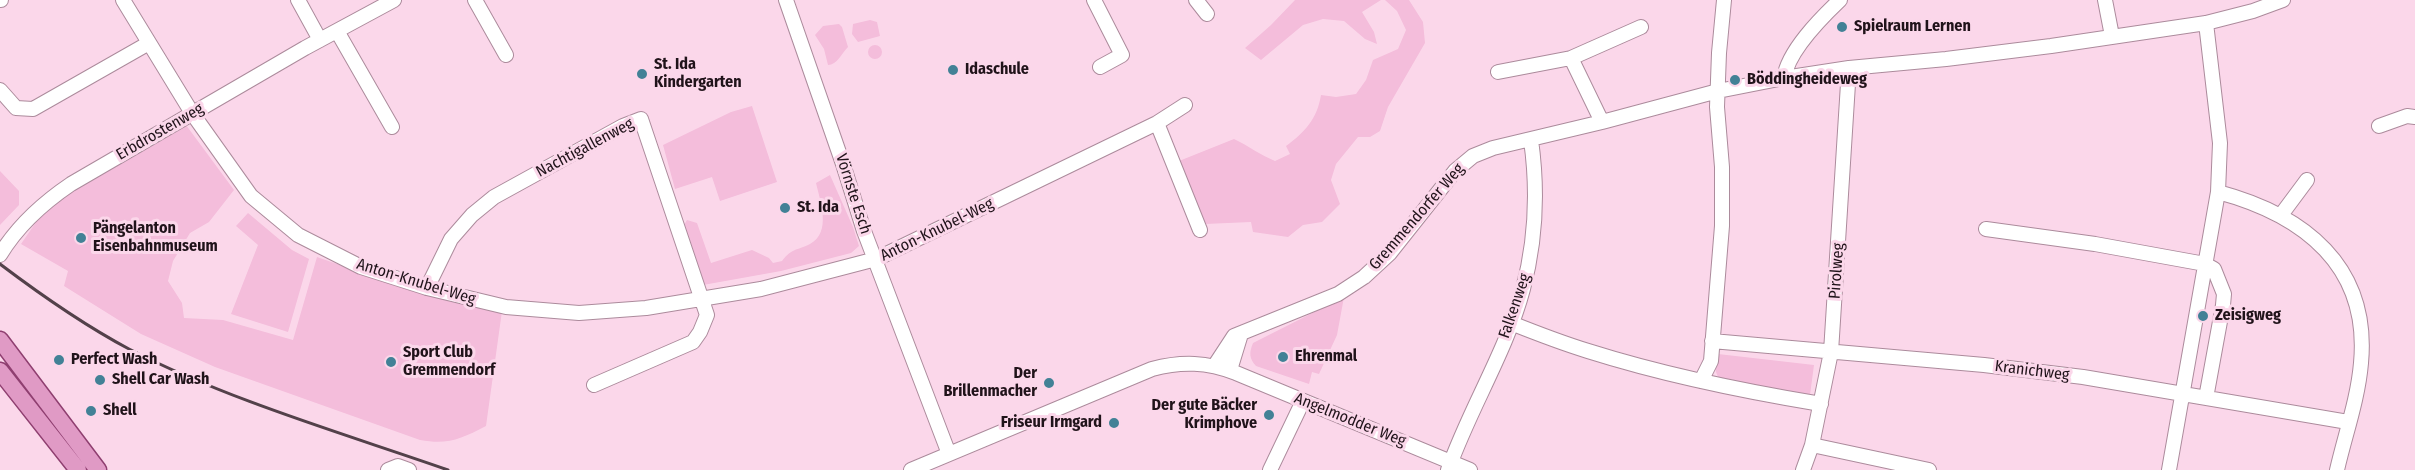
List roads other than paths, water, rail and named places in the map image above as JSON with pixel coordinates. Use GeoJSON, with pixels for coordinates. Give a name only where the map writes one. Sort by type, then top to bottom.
{"type":"FeatureCollection","features":[{"type":"Feature","properties":{"kind":"main road"},"geometry":{"type":"LineString","coordinates":[[0,340],[98,470]]}},
{"type":"Feature","properties":{"kind":"main road"},"geometry":{"type":"LineString","coordinates":[[0,371],[78,470]]}},
{"type":"Feature","properties":{"kind":"street","name":"Anton-Knubel-Weg"},"geometry":{"type":"LineString","coordinates":[[123,0],[192,113],[251,196],[298,235],[361,267],[427,288],[506,307],[579,313],[646,308],[761,289],[876,259],[1157,123],[1185,105]]}},
{"type":"Feature","properties":{"kind":"street"},"geometry":{"type":"LineString","coordinates":[[298,0],[320,40]]}},
{"type":"Feature","properties":{"kind":"street","name":"Erbdrostenweg"},"geometry":{"type":"LineString","coordinates":[[0,255],[9,240],[42,204],[71,184],[320,40],[394,0]]}},
{"type":"Feature","properties":{"kind":"street"},"geometry":{"type":"LineString","coordinates":[[475,0],[506,55]]}},
{"type":"Feature","properties":{"kind":"street","name":"Vörnste Esch"},"geometry":{"type":"LineString","coordinates":[[786,0],[876,259],[949,454]]}},
{"type":"Feature","properties":{"kind":"street"},"geometry":{"type":"LineString","coordinates":[[1094,0],[1122,55],[1100,67]]}},
{"type":"Feature","properties":{"kind":"street"},"geometry":{"type":"LineString","coordinates":[[1196,0],[1207,14]]}},
{"type":"Feature","properties":{"kind":"street"},"geometry":{"type":"LineString","coordinates":[[1701,381],[1711,361],[1722,226],[1718,91],[1724,0]]}},
{"type":"Feature","properties":{"kind":"street"},"geometry":{"type":"LineString","coordinates":[[1840,0],[1820,18],[1786,65],[1784,78],[1849,68],[1946,59],[2206,23],[2249,5],[2283,0]]}},
{"type":"Feature","properties":{"kind":"street"},"geometry":{"type":"LineString","coordinates":[[2105,0],[2112,36]]}},
{"type":"Feature","properties":{"kind":"street"},"geometry":{"type":"LineString","coordinates":[[2169,470],[2218,192],[2220,143],[2206,23]]}},
{"type":"Feature","properties":{"kind":"street"},"geometry":{"type":"LineString","coordinates":[[1498,72],[1571,58],[1641,27]]}},
{"type":"Feature","properties":{"kind":"street"},"geometry":{"type":"LineString","coordinates":[[337,31],[392,128]]}},
{"type":"Feature","properties":{"kind":"street"},"geometry":{"type":"LineString","coordinates":[[0,90],[16,108],[33,109],[148,43]]}},
{"type":"Feature","properties":{"kind":"street"},"geometry":{"type":"LineString","coordinates":[[1571,58],[1602,122]]}},
{"type":"Feature","properties":{"kind":"street","name":"Pirolweg"},"geometry":{"type":"LineString","coordinates":[[1803,470],[1812,445],[1832,352],[1849,68]]}},
{"type":"Feature","properties":{"kind":"street","name":"Gremmendorfer Weg"},"geometry":{"type":"LineString","coordinates":[[1215,365],[1229,340],[1234,336],[1338,294],[1364,277],[1390,254],[1455,171],[1473,156],[1493,148],[1718,91],[1784,78]]}},
{"type":"Feature","properties":{"kind":"street"},"geometry":{"type":"LineString","coordinates":[[2379,126],[2407,116],[2415,117]]}},
{"type":"Feature","properties":{"kind":"street","name":"Nachtigallenweg"},"geometry":{"type":"LineString","coordinates":[[427,288],[451,239],[472,215],[494,197],[623,126],[641,119],[703,300]]}},
{"type":"Feature","properties":{"kind":"street"},"geometry":{"type":"LineString","coordinates":[[1157,123],[1200,230]]}},
{"type":"Feature","properties":{"kind":"street","name":"Falkenweg"},"geometry":{"type":"LineString","coordinates":[[1449,466],[1511,323],[1522,291],[1534,236],[1535,185],[1531,140]]}},
{"type":"Feature","properties":{"kind":"street"},"geometry":{"type":"LineString","coordinates":[[2281,215],[2307,180]]}},
{"type":"Feature","properties":{"kind":"street"},"geometry":{"type":"LineString","coordinates":[[2218,192],[2281,215],[2319,242],[2341,270],[2352,293],[2362,342],[2360,375],[2337,470]]}},
{"type":"Feature","properties":{"kind":"street"},"geometry":{"type":"LineString","coordinates":[[1986,229],[2095,244],[2205,264],[2214,269],[2224,294],[2206,398]]}},
{"type":"Feature","properties":{"kind":"street"},"geometry":{"type":"LineString","coordinates":[[594,385],[693,342],[707,315],[703,300]]}},
{"type":"Feature","properties":{"kind":"street"},"geometry":{"type":"LineString","coordinates":[[1511,323],[1587,351],[1701,381],[1821,404]]}},
{"type":"Feature","properties":{"kind":"street"},"geometry":{"type":"LineString","coordinates":[[911,470],[1152,369],[1182,363],[1215,365],[1230,370],[1241,334]]}},
{"type":"Feature","properties":{"kind":"street","name":"Kranichweg"},"geometry":{"type":"LineString","coordinates":[[1712,341],[2005,368],[2106,381],[2348,422]]}},
{"type":"Feature","properties":{"kind":"street","name":"Angelmodder Weg"},"geometry":{"type":"LineString","coordinates":[[1230,370],[1449,466],[1470,470]]}},
{"type":"Feature","properties":{"kind":"street"},"geometry":{"type":"LineString","coordinates":[[1270,470],[1303,401]]}},
{"type":"Feature","properties":{"kind":"street"},"geometry":{"type":"LineString","coordinates":[[1812,445],[1929,470]]}},
{"type":"Feature","properties":{"kind":"street"},"geometry":{"type":"LineString","coordinates":[[388,470],[398,466],[409,470]]}},
{"type":"Feature","properties":{"kind":"railway"},"geometry":{"type":"LineString","coordinates":[[0,264],[96,330],[167,367],[245,400],[448,470]]}},
{"type":"Feature","properties":{"kind":"place","name":"Spielraum Lernen"},"geometry":{"type":"Point","coordinates":[1842,27]}},
{"type":"Feature","properties":{"kind":"place","name":"Idaschule"},"geometry":{"type":"Point","coordinates":[953,70]}},
{"type":"Feature","properties":{"kind":"place","name":"St. Ida Kindergarten"},"geometry":{"type":"Point","coordinates":[642,74]}},
{"type":"Feature","properties":{"kind":"place","name":"Böddingheideweg"},"geometry":{"type":"Point","coordinates":[1735,80]}},
{"type":"Feature","properties":{"kind":"place","name":"St. Ida"},"geometry":{"type":"Point","coordinates":[785,208]}},
{"type":"Feature","properties":{"kind":"place","name":"Pängelanton Eisenbahnmuseum"},"geometry":{"type":"Point","coordinates":[81,238]}},
{"type":"Feature","properties":{"kind":"place","name":"Zeisigweg"},"geometry":{"type":"Point","coordinates":[2203,316]}},
{"type":"Feature","properties":{"kind":"place","name":"Ehrenmal"},"geometry":{"type":"Point","coordinates":[1283,357]}},
{"type":"Feature","properties":{"kind":"place","name":"Perfect Wash"},"geometry":{"type":"Point","coordinates":[59,360]}},
{"type":"Feature","properties":{"kind":"place","name":"Sport Club Gremmendorf"},"geometry":{"type":"Point","coordinates":[391,362]}},
{"type":"Feature","properties":{"kind":"place","name":"Shell Car Wash"},"geometry":{"type":"Point","coordinates":[100,380]}},
{"type":"Feature","properties":{"kind":"place","name":"Der Brillenmacher"},"geometry":{"type":"Point","coordinates":[1049,383]}},
{"type":"Feature","properties":{"kind":"place","name":"Shell"},"geometry":{"type":"Point","coordinates":[91,411]}},
{"type":"Feature","properties":{"kind":"place","name":"Der gute Bäcker Krimphove"},"geometry":{"type":"Point","coordinates":[1269,415]}},
{"type":"Feature","properties":{"kind":"place","name":"Friseur Irmgard"},"geometry":{"type":"Point","coordinates":[1114,423]}}]}
